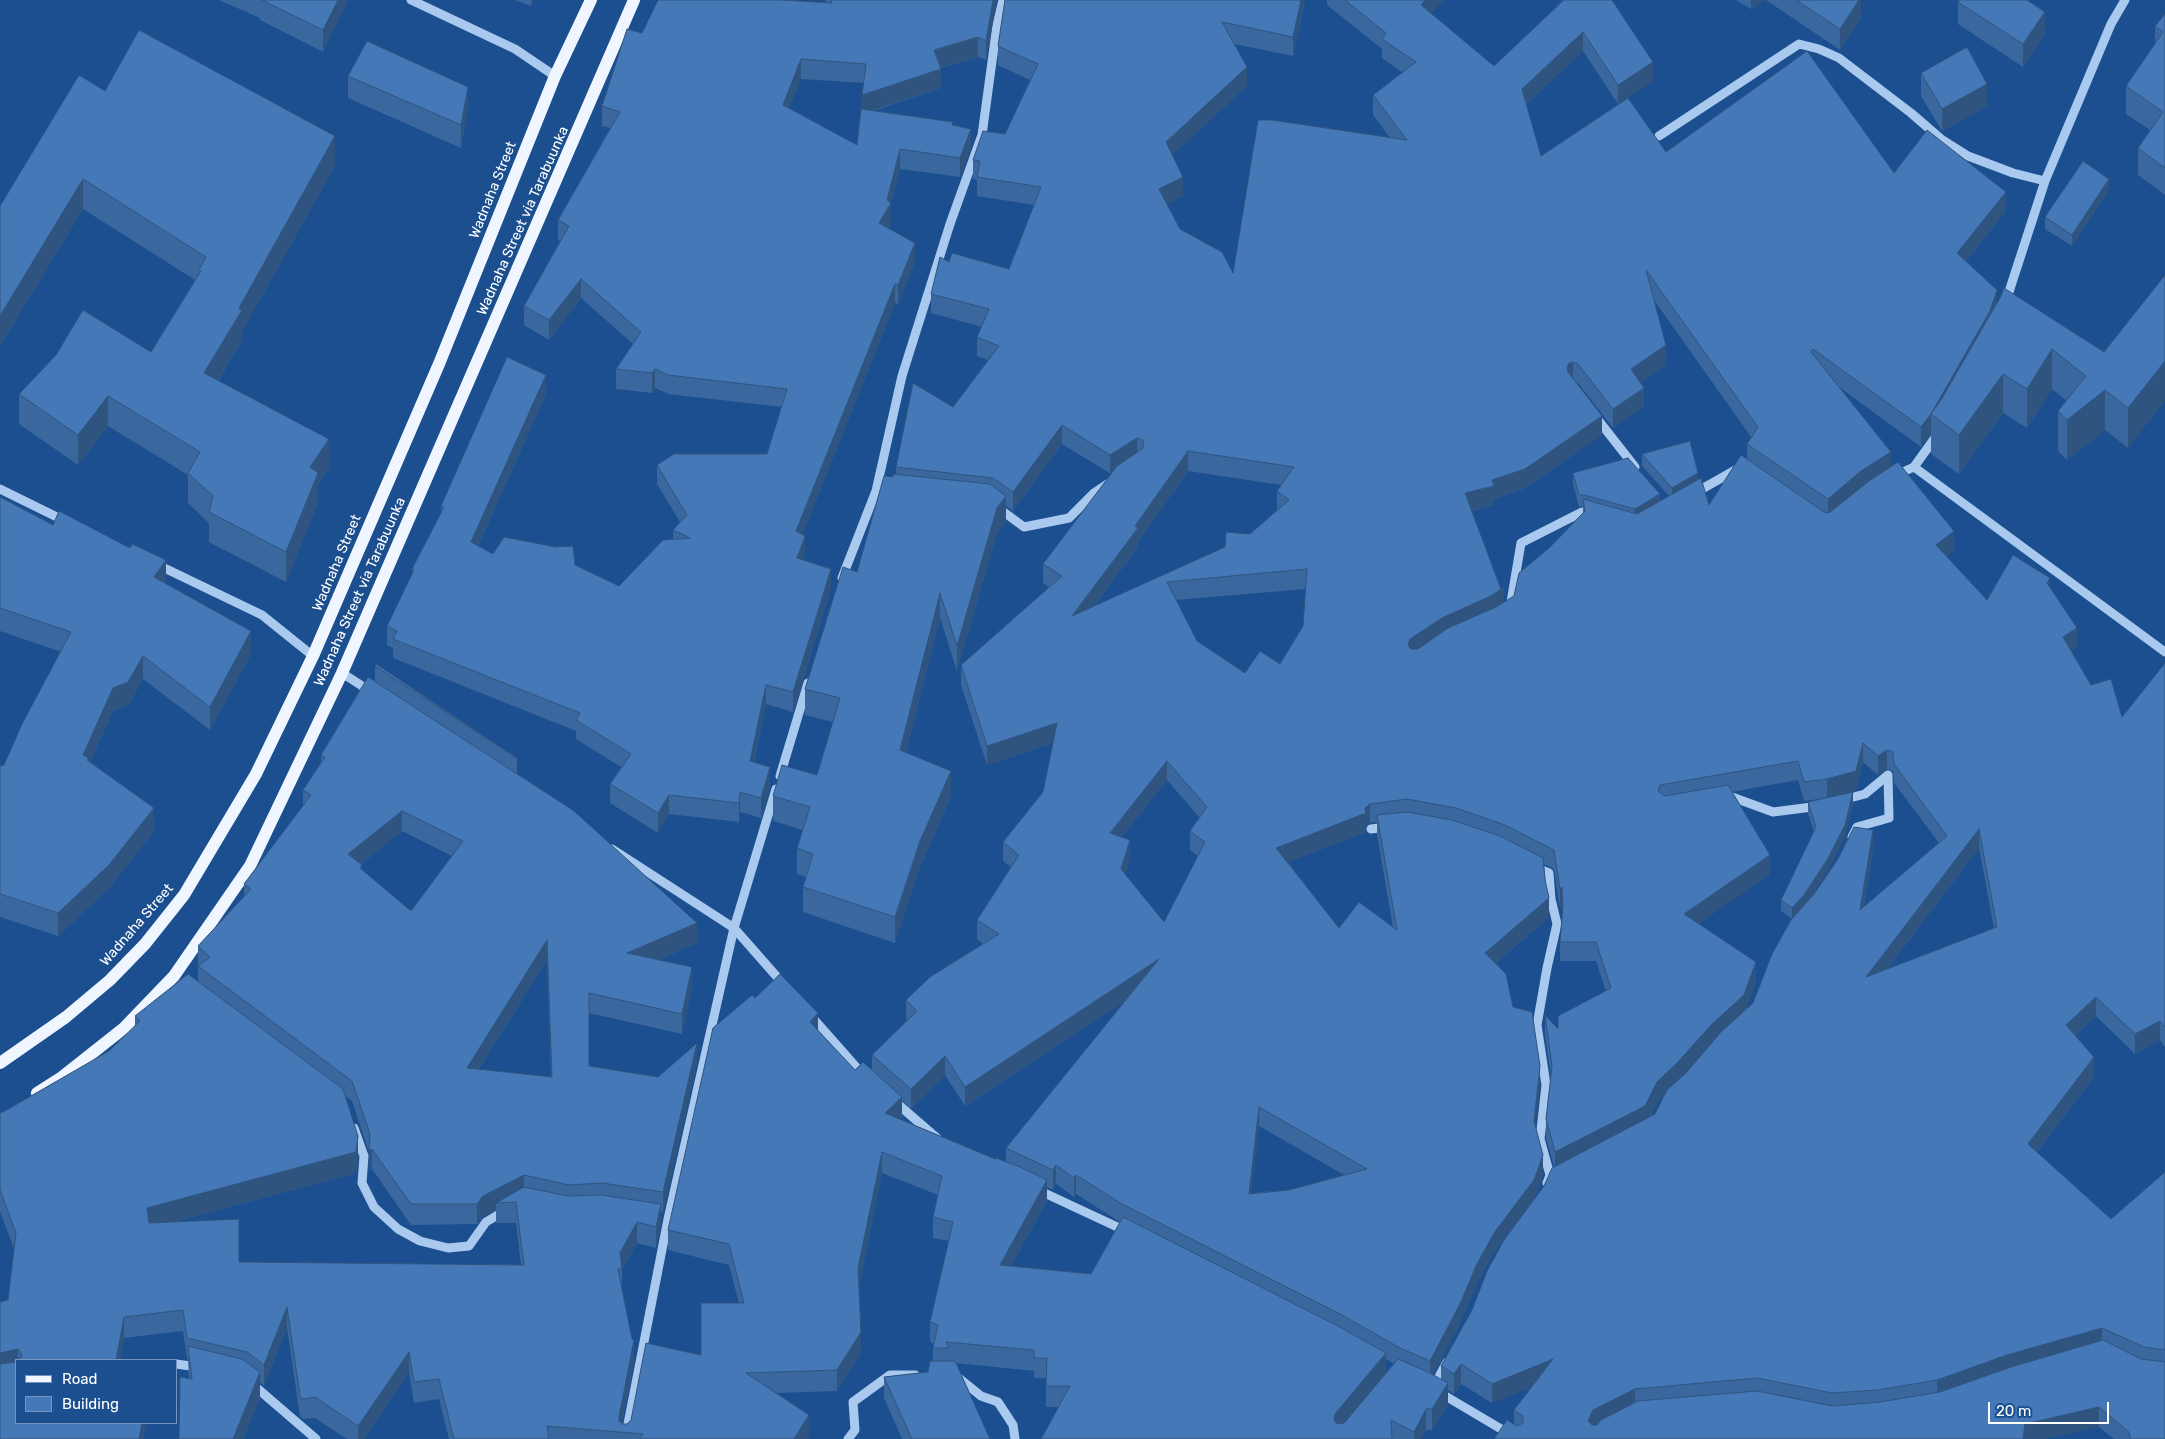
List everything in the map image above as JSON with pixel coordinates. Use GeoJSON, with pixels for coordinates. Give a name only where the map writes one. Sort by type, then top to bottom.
{"type":"FeatureCollection","features":[{"type":"Feature","properties":{"kind":"main road","name":"Wadnaha Street"},"geometry":{"type":"LineString","coordinates":[[0,1063],[66,1017],[110,980],[145,944],[184,895],[256,774],[313,656],[439,364],[555,76],[591,0]]}},
{"type":"Feature","properties":{"kind":"main road","name":"Wadnaha Street via Tarabuunka"},"geometry":{"type":"LineString","coordinates":[[26,1100],[62,1077],[124,1028],[178,979],[250,866],[342,673],[634,0]]}},
{"type":"Feature","properties":{"kind":"street"},"geometry":{"type":"LineString","coordinates":[[411,0],[515,49],[555,76]]}},
{"type":"Feature","properties":{"kind":"street"},"geometry":{"type":"LineString","coordinates":[[838,587],[881,491],[902,376],[950,224],[982,135],[997,25],[1003,0]]}},
{"type":"Feature","properties":{"kind":"street"},"geometry":{"type":"LineString","coordinates":[[2002,314],[2045,181],[2111,24],[2125,0]]}},
{"type":"Feature","properties":{"kind":"street"},"geometry":{"type":"LineString","coordinates":[[1659,136],[1799,44],[1819,49],[1840,58],[1912,113],[1941,140],[1968,156],[2013,173],[2045,181]]}},
{"type":"Feature","properties":{"kind":"street"},"geometry":{"type":"LineString","coordinates":[[1591,411],[1640,474]]}},
{"type":"Feature","properties":{"kind":"street"},"geometry":{"type":"LineString","coordinates":[[1888,480],[1914,467],[1940,428]]}},
{"type":"Feature","properties":{"kind":"street"},"geometry":{"type":"LineString","coordinates":[[1686,498],[1742,467],[1749,472]]}},
{"type":"Feature","properties":{"kind":"street"},"geometry":{"type":"LineString","coordinates":[[1914,467],[2165,652]]}},
{"type":"Feature","properties":{"kind":"street"},"geometry":{"type":"LineString","coordinates":[[992,504],[1024,527],[1069,518],[1094,493],[1116,478]]}},
{"type":"Feature","properties":{"kind":"street"},"geometry":{"type":"LineString","coordinates":[[0,490],[79,527]]}},
{"type":"Feature","properties":{"kind":"street"},"geometry":{"type":"LineString","coordinates":[[1502,616],[1510,610],[1521,542],[1582,512],[1600,517]]}},
{"type":"Feature","properties":{"kind":"street"},"geometry":{"type":"LineString","coordinates":[[148,560],[262,615],[313,656]]}},
{"type":"Feature","properties":{"kind":"street"},"geometry":{"type":"LineString","coordinates":[[626,1439],[664,1218],[734,928],[812,672]]}},
{"type":"Feature","properties":{"kind":"street"},"geometry":{"type":"LineString","coordinates":[[342,673],[384,700]]}},
{"type":"Feature","properties":{"kind":"street"},"geometry":{"type":"LineString","coordinates":[[1712,800],[1732,797],[1773,812],[1833,803],[1864,794],[1888,775],[1889,818],[1858,827],[1849,842]]}},
{"type":"Feature","properties":{"kind":"street"},"geometry":{"type":"LineString","coordinates":[[1371,830],[1398,826]]}},
{"type":"Feature","properties":{"kind":"street"},"geometry":{"type":"LineString","coordinates":[[600,841],[734,928],[792,995]]}},
{"type":"Feature","properties":{"kind":"street"},"geometry":{"type":"LineString","coordinates":[[1523,861],[1549,873],[1551,899],[1557,924],[1546,968],[1537,1025],[1546,1085],[1540,1138],[1550,1175],[1546,1186],[1563,1174]]}},
{"type":"Feature","properties":{"kind":"street"},"geometry":{"type":"LineString","coordinates":[[805,1009],[871,1082]]}},
{"type":"Feature","properties":{"kind":"street"},"geometry":{"type":"LineString","coordinates":[[884,1093],[947,1148]]}},
{"type":"Feature","properties":{"kind":"street"},"geometry":{"type":"LineString","coordinates":[[352,1122],[364,1156],[362,1183],[374,1207],[398,1229],[420,1241],[448,1248],[469,1246],[486,1222],[516,1205]]}},
{"type":"Feature","properties":{"kind":"street"},"geometry":{"type":"LineString","coordinates":[[1031,1186],[1133,1235]]}},
{"type":"Feature","properties":{"kind":"street"},"geometry":{"type":"LineString","coordinates":[[1452,1353],[1428,1386],[1518,1439]]}},
{"type":"Feature","properties":{"kind":"street"},"geometry":{"type":"LineString","coordinates":[[178,1364],[192,1365],[210,1370]]}},
{"type":"Feature","properties":{"kind":"street"},"geometry":{"type":"LineString","coordinates":[[848,1439],[855,1430],[853,1402],[890,1374],[927,1375]]}},
{"type":"Feature","properties":{"kind":"street"},"geometry":{"type":"LineString","coordinates":[[946,1375],[955,1375],[981,1396],[998,1402],[1013,1425],[1015,1439]]}},
{"type":"Feature","properties":{"kind":"street"},"geometry":{"type":"LineString","coordinates":[[245,1379],[316,1439]]}},
{"type":"Feature","properties":{"kind":"building"},"geometry":{"type":"Polygon","coordinates":[[[262,0],[338,0],[323,30],[262,0]]]}},
{"type":"Feature","properties":{"kind":"building"},"geometry":{"type":"Polygon","coordinates":[[[658,0],[782,0],[832,3],[831,0],[993,0],[986,41],[978,37],[934,50],[941,69],[862,95],[866,64],[801,59],[783,105],[857,145],[861,109],[953,122],[952,125],[971,129],[960,158],[900,149],[887,200],[891,203],[879,223],[915,243],[898,285],[895,284],[796,531],[805,536],[797,558],[831,569],[793,692],[766,685],[750,761],[770,767],[761,798],[740,792],[739,803],[669,795],[658,813],[610,784],[631,754],[576,720],[580,713],[393,639],[397,631],[387,626],[414,570],[412,569],[444,507],[441,506],[507,357],[546,375],[471,542],[493,554],[504,537],[556,547],[573,546],[575,565],[619,586],[663,540],[690,538],[673,530],[687,515],[657,465],[674,454],[767,454],[787,389],[668,375],[655,369],[652,373],[616,369],[641,332],[581,279],[549,320],[524,306],[569,226],[558,220],[620,112],[602,106],[627,29],[642,33],[658,0]]]}},
{"type":"Feature","properties":{"kind":"building"},"geometry":{"type":"Polygon","coordinates":[[[1005,0],[1301,0],[1293,37],[1222,22],[1247,67],[1166,142],[1183,177],[1159,189],[1180,229],[1222,252],[1233,273],[1258,120],[1272,120],[1407,140],[1373,95],[1416,62],[1382,39],[1386,33],[1345,0],[1425,0],[1421,5],[1494,66],[1564,0],[1612,0],[1653,62],[1618,85],[1583,32],[1522,89],[1541,156],[1628,98],[1666,152],[1807,51],[1894,173],[1927,130],[2006,192],[1957,253],[1997,290],[1990,311],[1931,414],[1921,427],[1813,349],[1811,352],[1891,452],[1861,471],[1828,499],[1747,444],[1758,427],[1646,270],[1666,345],[1631,369],[1644,388],[1613,409],[1578,364],[1569,363],[1568,372],[1602,416],[1525,469],[1492,480],[1494,486],[1465,493],[1501,589],[1504,587],[1491,596],[1442,618],[1410,639],[1408,645],[1411,649],[1418,649],[1448,628],[1496,607],[1514,596],[1519,573],[1549,548],[1585,511],[1583,499],[1637,514],[1701,478],[1709,505],[1741,455],[1824,512],[1829,513],[1869,481],[1898,462],[1954,531],[1936,545],[1987,600],[2013,555],[2050,578],[2047,583],[2077,628],[2063,637],[2091,685],[2111,679],[2122,717],[2165,663],[2165,1027],[2160,1021],[2135,1034],[2096,997],[2066,1025],[2094,1057],[2028,1144],[2111,1219],[2165,1172],[2165,1350],[2144,1347],[2102,1328],[2007,1355],[1937,1380],[1878,1390],[1832,1393],[1757,1378],[1635,1389],[1593,1410],[1588,1421],[1592,1425],[1597,1425],[1601,1420],[1638,1401],[1757,1391],[1832,1406],[1880,1402],[1940,1392],[2011,1367],[2103,1340],[2141,1359],[2165,1362],[2165,1439],[2130,1439],[2129,1432],[2099,1407],[2025,1424],[2023,1439],[1494,1439],[1507,1420],[1517,1426],[1523,1423],[1523,1416],[1514,1410],[1553,1359],[1492,1384],[1461,1364],[1454,1374],[1441,1366],[1472,1310],[1487,1271],[1504,1240],[1544,1186],[1552,1168],[1655,1114],[1667,1090],[1687,1072],[1721,1032],[1753,1003],[1772,954],[1791,920],[1814,894],[1838,859],[1854,827],[1873,830],[1860,910],[1947,836],[1894,764],[1893,752],[1887,750],[1878,756],[1863,743],[1856,771],[1827,779],[1804,782],[1798,761],[1660,785],[1658,791],[1665,796],[1728,785],[1770,855],[1684,914],[1756,962],[1744,995],[1712,1024],[1657,1082],[1645,1106],[1555,1152],[1546,1119],[1552,1066],[1545,1015],[1558,1029],[1558,1016],[1611,988],[1596,942],[1560,942],[1563,906],[1562,887],[1560,889],[1554,850],[1505,825],[1456,808],[1407,799],[1370,804],[1365,808],[1366,813],[1276,848],[1339,928],[1359,902],[1397,930],[1377,815],[1407,812],[1452,820],[1500,836],[1543,858],[1549,898],[1485,953],[1506,974],[1513,1007],[1532,1012],[1540,1066],[1534,1121],[1543,1155],[1534,1180],[1494,1233],[1430,1361],[1400,1348],[1342,1315],[1122,1204],[1076,1175],[1074,1178],[1056,1165],[1053,1170],[1006,1148],[1159,959],[965,1087],[945,1056],[911,1089],[872,1055],[917,1011],[906,1000],[930,977],[999,934],[977,920],[1019,855],[1003,842],[1043,792],[1057,723],[987,746],[961,665],[1062,576],[1043,564],[1117,466],[1142,449],[1144,444],[1143,440],[1137,438],[1110,455],[1062,425],[1013,492],[993,478],[896,467],[913,383],[953,407],[999,346],[977,337],[989,309],[931,294],[940,257],[949,262],[952,253],[1009,269],[1041,187],[977,177],[980,161],[973,160],[983,131],[1005,134],[1038,64],[998,46],[1005,0]],[[1188,451],[1135,526],[1138,528],[1072,616],[1225,547],[1226,532],[1250,534],[1289,500],[1277,491],[1294,467],[1188,451]],[[1307,569],[1167,582],[1197,641],[1245,673],[1260,651],[1280,664],[1303,626],[1307,569]],[[1167,761],[1110,833],[1130,840],[1121,869],[1164,922],[1205,842],[1190,831],[1207,807],[1167,761]],[[1979,829],[1866,977],[1997,927],[1979,829]],[[1259,1107],[1249,1194],[1289,1190],[1367,1169],[1259,1107]]]}},
{"type":"Feature","properties":{"kind":"building"},"geometry":{"type":"Polygon","coordinates":[[[1796,0],[1859,0],[1840,29],[1796,0]]]}},
{"type":"Feature","properties":{"kind":"building"},"geometry":{"type":"Polygon","coordinates":[[[1959,0],[2027,0],[2045,12],[2023,44],[1958,2],[1959,0]]]}},
{"type":"Feature","properties":{"kind":"building"},"geometry":{"type":"Polygon","coordinates":[[[2165,14],[2165,168],[2138,148],[2163,112],[2126,86],[2163,32],[2155,26],[2165,14]]]}},
{"type":"Feature","properties":{"kind":"building"},"geometry":{"type":"Polygon","coordinates":[[[139,30],[335,136],[239,308],[242,310],[204,373],[329,439],[310,467],[318,473],[286,552],[209,512],[213,496],[188,473],[200,452],[108,396],[78,435],[19,394],[56,355],[83,310],[151,352],[201,271],[199,270],[206,257],[83,179],[0,316],[0,206],[79,75],[105,91],[139,30]]]}},
{"type":"Feature","properties":{"kind":"building"},"geometry":{"type":"Polygon","coordinates":[[[367,41],[468,87],[461,125],[348,76],[367,41]]]}},
{"type":"Feature","properties":{"kind":"building"},"geometry":{"type":"Polygon","coordinates":[[[1967,47],[1987,84],[1942,109],[1921,73],[1967,47]]]}},
{"type":"Feature","properties":{"kind":"building"},"geometry":{"type":"Polygon","coordinates":[[[2083,161],[2109,179],[2072,235],[2045,217],[2083,161]]]}},
{"type":"Feature","properties":{"kind":"building"},"geometry":{"type":"Polygon","coordinates":[[[2165,275],[2165,361],[2128,408],[2105,390],[2067,420],[2058,411],[2086,376],[2052,349],[2027,389],[2003,374],[1959,435],[1931,414],[1941,400],[2004,288],[2104,352],[2165,275]]]}},
{"type":"Feature","properties":{"kind":"building"},"geometry":{"type":"Polygon","coordinates":[[[1690,441],[1698,473],[1672,488],[1642,454],[1690,441]]]}},
{"type":"Feature","properties":{"kind":"building"},"geometry":{"type":"Polygon","coordinates":[[[1628,458],[1660,494],[1635,509],[1579,495],[1573,473],[1628,458]]]}},
{"type":"Feature","properties":{"kind":"building"},"geometry":{"type":"Polygon","coordinates":[[[893,474],[990,484],[1006,496],[997,508],[957,646],[940,593],[900,750],[951,771],[920,841],[895,917],[803,887],[813,854],[797,848],[810,807],[773,796],[782,765],[817,775],[840,698],[805,689],[843,567],[857,572],[884,476],[893,477],[893,474]]]}},
{"type":"Feature","properties":{"kind":"building"},"geometry":{"type":"Polygon","coordinates":[[[0,497],[53,525],[59,511],[130,548],[132,544],[166,560],[154,577],[251,631],[210,707],[143,656],[128,682],[113,688],[83,755],[89,758],[87,760],[154,808],[109,865],[58,913],[0,894],[0,766],[4,765],[22,724],[71,632],[0,608],[0,497]]]}},
{"type":"Feature","properties":{"kind":"building"},"geometry":{"type":"Polygon","coordinates":[[[376,664],[517,758],[375,666],[376,664]]]}},
{"type":"Feature","properties":{"kind":"building"},"geometry":{"type":"Polygon","coordinates":[[[368,677],[574,811],[697,923],[627,953],[692,967],[682,1014],[589,993],[589,1066],[658,1077],[697,1043],[663,1192],[602,1183],[569,1185],[524,1175],[483,1196],[477,1204],[411,1204],[372,1149],[369,1150],[370,1134],[352,1081],[198,966],[210,957],[198,946],[251,889],[244,884],[311,795],[303,790],[325,757],[321,755],[368,677]],[[402,811],[348,854],[362,865],[360,868],[411,911],[463,841],[402,811]],[[547,940],[467,1068],[552,1077],[547,940]]]}},
{"type":"Feature","properties":{"kind":"building"},"geometry":{"type":"Polygon","coordinates":[[[1853,792],[1845,825],[1827,860],[1804,895],[1792,908],[1781,900],[1816,827],[1808,802],[1853,792]]]}},
{"type":"Feature","properties":{"kind":"building"},"geometry":{"type":"Polygon","coordinates":[[[188,974],[343,1089],[358,1136],[356,1152],[147,1208],[149,1223],[239,1219],[239,1262],[524,1265],[516,1202],[496,1203],[524,1187],[568,1196],[601,1195],[661,1204],[656,1227],[637,1222],[620,1253],[622,1268],[618,1269],[632,1339],[634,1340],[619,1417],[619,1421],[623,1424],[627,1424],[631,1420],[646,1343],[701,1355],[701,1303],[744,1303],[729,1244],[668,1230],[713,1028],[752,995],[755,998],[780,974],[818,1013],[810,1022],[855,1070],[863,1062],[902,1097],[885,1113],[995,1159],[1020,1167],[1047,1180],[1000,1265],[1091,1274],[1123,1217],[1336,1325],[1386,1353],[1335,1414],[1334,1420],[1336,1423],[1342,1424],[1345,1422],[1398,1359],[1448,1383],[1432,1409],[1426,1409],[1414,1432],[1391,1420],[1392,1439],[1041,1439],[1070,1386],[1046,1386],[1047,1358],[1034,1358],[1034,1350],[946,1342],[949,1348],[933,1348],[938,1325],[930,1322],[953,1222],[933,1217],[942,1176],[882,1152],[858,1268],[861,1332],[837,1370],[746,1373],[809,1415],[794,1439],[640,1439],[643,1434],[547,1426],[549,1439],[454,1439],[439,1379],[414,1382],[409,1352],[358,1426],[315,1397],[303,1399],[300,1396],[287,1307],[264,1365],[247,1352],[187,1338],[183,1310],[124,1317],[116,1359],[19,1359],[22,1357],[18,1349],[0,1353],[0,1302],[8,1300],[16,1233],[0,1190],[0,1113],[109,1051],[140,1021],[135,1016],[188,974]]]}},
{"type":"Feature","properties":{"kind":"building"},"geometry":{"type":"Polygon","coordinates":[[[188,1346],[242,1359],[260,1372],[233,1439],[179,1439],[180,1377],[192,1379],[188,1346]]]}},
{"type":"Feature","properties":{"kind":"building"},"geometry":{"type":"Polygon","coordinates":[[[930,1361],[953,1361],[956,1363],[990,1439],[912,1439],[884,1377],[928,1372],[930,1361]]]}},
{"type":"Feature","properties":{"kind":"building"},"geometry":{"type":"Polygon","coordinates":[[[15,1362],[15,1424],[142,1424],[139,1439],[0,1439],[0,1364],[15,1362]]]}}]}
